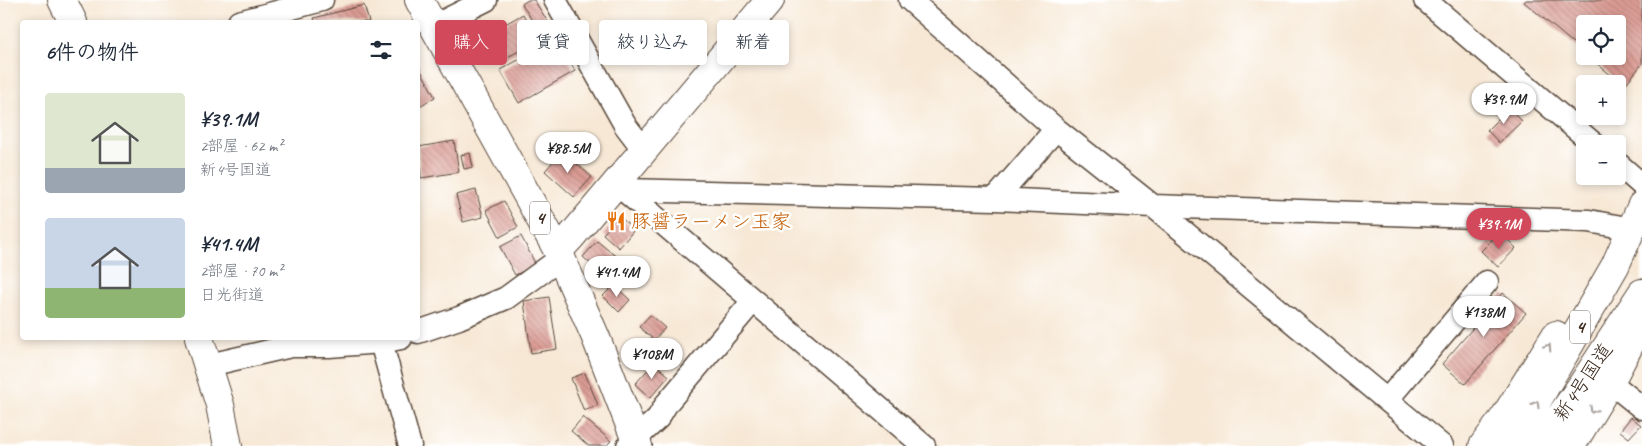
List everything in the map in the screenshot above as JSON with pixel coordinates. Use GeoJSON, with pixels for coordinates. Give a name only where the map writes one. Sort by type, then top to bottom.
{"type":"FeatureCollection","features":[{"type":"Feature","properties":{"kind":"main road"},"geometry":{"type":"LineString","coordinates":[[62,0],[72,20]]}},
{"type":"Feature","properties":{"kind":"main road","name":"4"},"geometry":{"type":"LineString","coordinates":[[419,0],[559,254],[596,338],[634,443]]}},
{"type":"Feature","properties":{"kind":"main road"},"geometry":{"type":"LineString","coordinates":[[559,254],[620,186],[644,150],[770,0]]}},
{"type":"Feature","properties":{"kind":"main road","name":"新4号国道"},"geometry":{"type":"LineString","coordinates":[[1511,446],[1615,266],[1637,217]]}},
{"type":"Feature","properties":{"kind":"main road"},"geometry":{"type":"LineString","coordinates":[[1482,446],[1504,418],[1548,346],[1576,306],[1615,266]]}},
{"type":"Feature","properties":{"kind":"main road","name":"新4号国道"},"geometry":{"type":"LineString","coordinates":[[1540,446],[1642,293]]}},
{"type":"Feature","properties":{"kind":"main road"},"geometry":{"type":"LineString","coordinates":[[1571,446],[1610,382],[1642,322]]}},
{"type":"Feature","properties":{"kind":"main road"},"geometry":{"type":"LineString","coordinates":[[200,340],[220,405],[228,446]]}},
{"type":"Feature","properties":{"kind":"street"},"geometry":{"type":"LineString","coordinates":[[247,20],[322,0]]}},
{"type":"Feature","properties":{"kind":"street"},"geometry":{"type":"LineString","coordinates":[[434,26],[486,0]]}},
{"type":"Feature","properties":{"kind":"street"},"geometry":{"type":"LineString","coordinates":[[555,0],[625,125],[644,150]]}},
{"type":"Feature","properties":{"kind":"street"},"geometry":{"type":"LineString","coordinates":[[910,0],[1056,129],[1153,206],[1442,446]]}},
{"type":"Feature","properties":{"kind":"street"},"geometry":{"type":"LineString","coordinates":[[1425,0],[1583,135]]}},
{"type":"Feature","properties":{"kind":"street"},"geometry":{"type":"LineString","coordinates":[[995,199],[1056,129]]}},
{"type":"Feature","properties":{"kind":"street"},"geometry":{"type":"LineString","coordinates":[[1626,171],[1642,185]]}},
{"type":"Feature","properties":{"kind":"street"},"geometry":{"type":"LineString","coordinates":[[620,186],[1589,221],[1637,217]]}},
{"type":"Feature","properties":{"kind":"street"},"geometry":{"type":"LineString","coordinates":[[620,186],[924,446]]}},
{"type":"Feature","properties":{"kind":"street"},"geometry":{"type":"LineString","coordinates":[[420,331],[459,318],[506,298],[559,254]]}},
{"type":"Feature","properties":{"kind":"street"},"geometry":{"type":"LineString","coordinates":[[1387,400],[1487,282]]}},
{"type":"Feature","properties":{"kind":"street"},"geometry":{"type":"LineString","coordinates":[[634,443],[658,418],[667,403],[754,301]]}},
{"type":"Feature","properties":{"kind":"street"},"geometry":{"type":"LineString","coordinates":[[209,365],[291,346],[329,346],[391,340],[410,446]]}},
{"type":"Feature","properties":{"kind":"street"},"geometry":{"type":"LineString","coordinates":[[1610,382],[1642,408]]}},
{"type":"Feature","properties":{"kind":"building"},"geometry":{"type":"Polygon","coordinates":[[[528,0],[534,0],[547,20],[532,20],[522,4],[528,0]]]}},
{"type":"Feature","properties":{"kind":"building"},"geometry":{"type":"Polygon","coordinates":[[[1526,0],[1642,0],[1642,64],[1626,84],[1626,75],[1611,75],[1599,65],[1626,65],[1626,15],[1576,15],[1576,45],[1524,2],[1526,0]]]}},
{"type":"Feature","properties":{"kind":"building"},"geometry":{"type":"Polygon","coordinates":[[[364,5],[368,20],[314,20],[314,18],[364,5]]]}},
{"type":"Feature","properties":{"kind":"building"},"geometry":{"type":"Polygon","coordinates":[[[523,14],[526,20],[517,20],[517,52],[507,57],[507,23],[523,14]]]}},
{"type":"Feature","properties":{"kind":"building"},"geometry":{"type":"Polygon","coordinates":[[[517,61],[517,65],[572,65],[575,71],[519,103],[500,70],[517,61]]]}},
{"type":"Feature","properties":{"kind":"building"},"geometry":{"type":"Polygon","coordinates":[[[420,69],[435,97],[420,106],[420,69]]]}},
{"type":"Feature","properties":{"kind":"building"},"geometry":{"type":"Polygon","coordinates":[[[1509,108],[1522,121],[1499,143],[1487,130],[1509,108]]]}},
{"type":"Feature","properties":{"kind":"building"},"geometry":{"type":"Polygon","coordinates":[[[454,141],[459,172],[421,178],[420,147],[454,141]]]}},
{"type":"Feature","properties":{"kind":"building"},"geometry":{"type":"Polygon","coordinates":[[[562,151],[592,177],[574,197],[545,171],[562,151]]]}},
{"type":"Feature","properties":{"kind":"building"},"geometry":{"type":"Polygon","coordinates":[[[470,153],[473,167],[464,169],[461,155],[470,153]]]}},
{"type":"Feature","properties":{"kind":"building"},"geometry":{"type":"Polygon","coordinates":[[[476,190],[483,217],[463,222],[456,195],[476,190]]]}},
{"type":"Feature","properties":{"kind":"building"},"geometry":{"type":"Polygon","coordinates":[[[504,201],[518,227],[500,237],[486,210],[504,201]]]}},
{"type":"Feature","properties":{"kind":"building"},"geometry":{"type":"Polygon","coordinates":[[[619,216],[634,230],[619,248],[603,234],[619,216]]]}},
{"type":"Feature","properties":{"kind":"building"},"geometry":{"type":"Polygon","coordinates":[[[1500,232],[1516,248],[1498,267],[1481,251],[1500,232]]]}},
{"type":"Feature","properties":{"kind":"building"},"geometry":{"type":"Polygon","coordinates":[[[521,236],[536,265],[515,275],[500,247],[521,236]]]}},
{"type":"Feature","properties":{"kind":"building"},"geometry":{"type":"Polygon","coordinates":[[[597,241],[624,263],[609,280],[583,257],[597,241]]]}},
{"type":"Feature","properties":{"kind":"building"},"geometry":{"type":"Polygon","coordinates":[[[614,285],[630,300],[619,312],[603,296],[614,285]]]}},
{"type":"Feature","properties":{"kind":"building"},"geometry":{"type":"Polygon","coordinates":[[[1503,293],[1526,313],[1465,384],[1442,364],[1503,293]]]}},
{"type":"Feature","properties":{"kind":"building"},"geometry":{"type":"Polygon","coordinates":[[[549,297],[557,349],[531,353],[524,301],[549,297]]]}},
{"type":"Feature","properties":{"kind":"building"},"geometry":{"type":"Polygon","coordinates":[[[650,315],[665,328],[654,340],[639,327],[650,315]]]}},
{"type":"Feature","properties":{"kind":"building"},"geometry":{"type":"Polygon","coordinates":[[[654,363],[669,376],[650,398],[635,384],[654,363]]]}},
{"type":"Feature","properties":{"kind":"building"},"geometry":{"type":"Polygon","coordinates":[[[585,373],[598,405],[584,411],[571,378],[585,373]]]}},
{"type":"Feature","properties":{"kind":"building"},"geometry":{"type":"Polygon","coordinates":[[[583,417],[611,441],[606,446],[589,446],[571,431],[583,417]]]}},
{"type":"Feature","properties":{"kind":"building"},"geometry":{"type":"Polygon","coordinates":[[[1631,417],[1641,425],[1629,438],[1620,431],[1631,417]]]}},
{"type":"Feature","properties":{"kind":"place","name":"豚醤ラーメン玉家"},"geometry":{"type":"Point","coordinates":[616,221]}}]}
